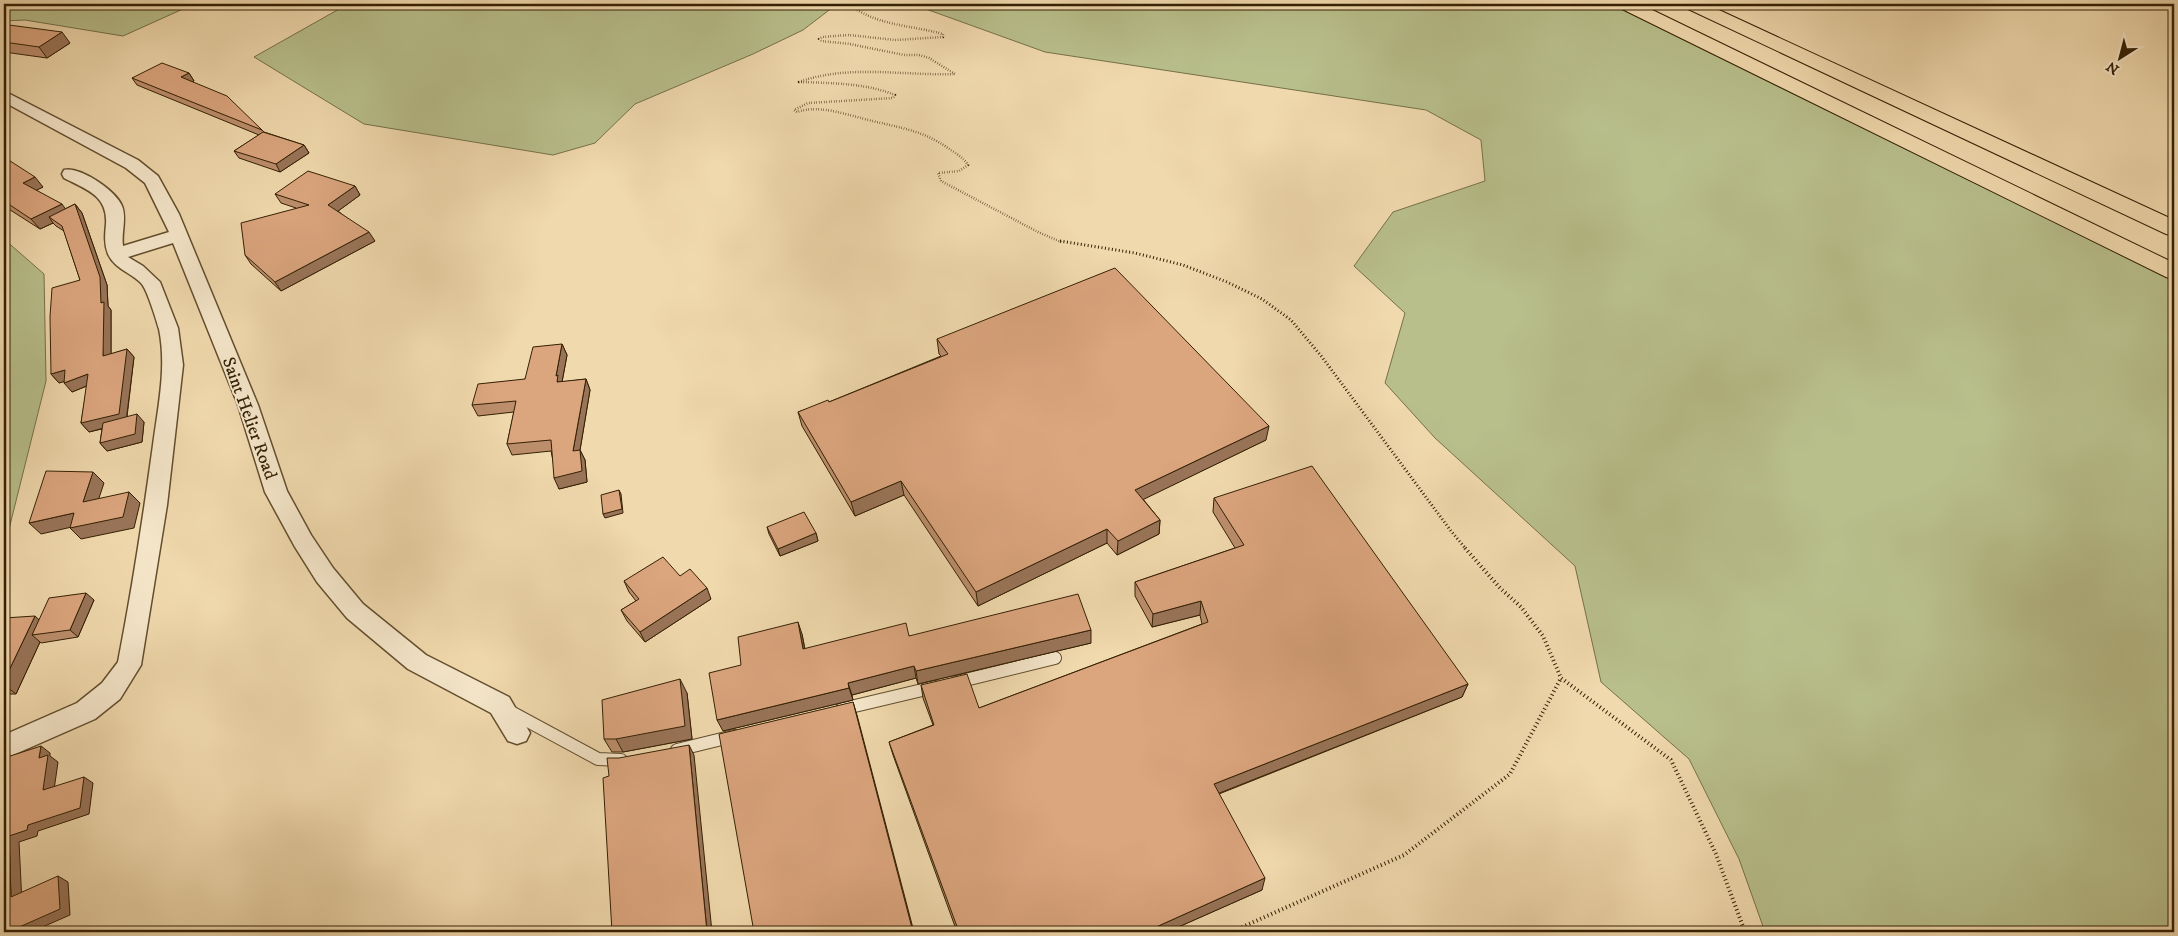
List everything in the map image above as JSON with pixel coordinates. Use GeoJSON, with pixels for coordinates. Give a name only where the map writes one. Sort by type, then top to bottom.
{"type":"FeatureCollection","features":[{"type":"Feature","properties":{"kind":"highway"},"geometry":{"type":"LineString","coordinates":[[1626,4],[2174,272]]}},
{"type":"Feature","properties":{"kind":"highway"},"geometry":{"type":"LineString","coordinates":[[1692,4],[2174,229]]}},
{"type":"Feature","properties":{"kind":"street","name":"Saint Helier Road"},"geometry":{"type":"LineString","coordinates":[[4,96],[132,164],[152,180],[178,234],[248,405],[276,492],[303,541],[325,575],[354,611],[417,662],[500,706],[517,732]]}},
{"type":"Feature","properties":{"kind":"street"},"geometry":{"type":"LineString","coordinates":[[4,748],[86,711],[112,691],[129,665],[156,504],[173,365],[168,328],[151,282],[137,270],[123,263],[117,254],[112,240],[115,215],[110,202],[103,194],[70,174]]}},
{"type":"Feature","properties":{"kind":"street"},"geometry":{"type":"LineString","coordinates":[[117,254],[178,234]]}},
{"type":"Feature","properties":{"kind":"lane"},"geometry":{"type":"LineString","coordinates":[[834,711],[1055,658]]}},
{"type":"Feature","properties":{"kind":"lane"},"geometry":{"type":"LineString","coordinates":[[500,706],[598,759],[611,761],[632,759]]}},
{"type":"Feature","properties":{"kind":"lane"},"geometry":{"type":"LineString","coordinates":[[663,753],[747,733]]}},
{"type":"Feature","properties":{"kind":"path"},"geometry":{"type":"LineString","coordinates":[[849,4],[856,11],[872,18],[927,29],[943,34],[943,37],[896,40],[848,35],[822,37],[819,39],[821,41],[850,44],[904,55],[919,55],[929,58],[955,74],[932,76],[893,72],[813,77],[800,82],[830,83],[882,90],[895,95],[893,98],[808,103],[794,110],[797,112],[803,110],[840,111],[861,118],[915,130],[935,139],[964,159],[968,165],[961,171],[938,174],[942,181],[1038,232],[1064,243],[1135,253],[1183,265],[1262,299],[1291,320],[1322,357],[1451,531],[1500,588],[1521,607],[1543,636],[1561,678],[1671,760],[1716,854],[1744,932]]}},
{"type":"Feature","properties":{"kind":"path"},"geometry":{"type":"LineString","coordinates":[[1231,932],[1404,855],[1510,774],[1561,678]]}},
{"type":"Feature","properties":{"kind":"green space"},"geometry":{"type":"Polygon","coordinates":[[[4,4],[194,4],[123,36],[25,20],[4,21],[4,4]]]}},
{"type":"Feature","properties":{"kind":"green space"},"geometry":{"type":"Polygon","coordinates":[[[348,4],[837,4],[803,30],[753,54],[635,104],[595,143],[553,155],[364,124],[254,57],[348,4]]]}},
{"type":"Feature","properties":{"kind":"green space"},"geometry":{"type":"Polygon","coordinates":[[[912,4],[1617,4],[2174,274],[2174,932],[1765,932],[1739,859],[1689,759],[1601,682],[1575,566],[1435,438],[1385,383],[1405,313],[1354,266],[1393,212],[1485,181],[1481,140],[1426,110],[1045,52],[912,4]]]}},
{"type":"Feature","properties":{"kind":"green space"},"geometry":{"type":"Polygon","coordinates":[[[4,239],[44,274],[46,381],[4,549],[4,239]]]}},
{"type":"Feature","properties":{"kind":"building"},"geometry":{"type":"Polygon","coordinates":[[[9,25],[62,32],[39,47],[4,42],[4,28],[9,25]]]}},
{"type":"Feature","properties":{"kind":"building"},"geometry":{"type":"Polygon","coordinates":[[[162,63],[189,73],[181,77],[227,96],[262,130],[132,78],[162,63]]]}},
{"type":"Feature","properties":{"kind":"building"},"geometry":{"type":"Polygon","coordinates":[[[263,132],[304,145],[276,164],[234,151],[263,132]]]}},
{"type":"Feature","properties":{"kind":"building"},"geometry":{"type":"Polygon","coordinates":[[[4,157],[35,177],[23,183],[62,204],[31,219],[4,201],[4,157]]]}},
{"type":"Feature","properties":{"kind":"building"},"geometry":{"type":"Polygon","coordinates":[[[308,171],[355,186],[328,205],[369,232],[275,282],[245,255],[241,223],[309,205],[275,194],[308,171]]]}},
{"type":"Feature","properties":{"kind":"building"},"geometry":{"type":"Polygon","coordinates":[[[75,204],[100,277],[101,303],[104,302],[103,356],[127,349],[119,414],[81,423],[88,374],[64,383],[65,370],[51,374],[50,317],[52,288],[80,280],[62,226],[49,217],[75,204]]]}},
{"type":"Feature","properties":{"kind":"building"},"geometry":{"type":"Polygon","coordinates":[[[1115,268],[1269,426],[1135,490],[1160,520],[1118,541],[1107,529],[976,592],[901,481],[851,502],[798,412],[828,400],[829,402],[948,354],[937,339],[1115,268]]]}},
{"type":"Feature","properties":{"kind":"building"},"geometry":{"type":"Polygon","coordinates":[[[562,344],[556,376],[558,375],[557,382],[586,379],[573,451],[580,450],[582,471],[554,478],[551,440],[507,444],[516,401],[472,405],[478,384],[525,379],[533,347],[562,344]]]}},
{"type":"Feature","properties":{"kind":"building"},"geometry":{"type":"Polygon","coordinates":[[[137,414],[135,434],[100,443],[103,423],[137,414]]]}},
{"type":"Feature","properties":{"kind":"building"},"geometry":{"type":"Polygon","coordinates":[[[1312,466],[1468,684],[1214,784],[1265,878],[1145,932],[959,932],[889,742],[934,725],[921,685],[967,674],[979,708],[1208,622],[1201,601],[1153,614],[1135,582],[1244,545],[1214,498],[1312,466]]]}},
{"type":"Feature","properties":{"kind":"building"},"geometry":{"type":"Polygon","coordinates":[[[46,471],[93,472],[83,502],[129,492],[123,517],[70,528],[74,513],[29,523],[46,471]]]}},
{"type":"Feature","properties":{"kind":"building"},"geometry":{"type":"Polygon","coordinates":[[[619,490],[622,509],[603,514],[601,495],[619,490]]]}},
{"type":"Feature","properties":{"kind":"building"},"geometry":{"type":"Polygon","coordinates":[[[804,512],[816,533],[778,549],[767,527],[804,512]]]}},
{"type":"Feature","properties":{"kind":"building"},"geometry":{"type":"Polygon","coordinates":[[[663,557],[680,576],[690,569],[707,588],[640,632],[621,610],[639,599],[624,581],[663,557]]]}},
{"type":"Feature","properties":{"kind":"building"},"geometry":{"type":"Polygon","coordinates":[[[86,593],[70,630],[32,635],[49,598],[86,593]]]}},
{"type":"Feature","properties":{"kind":"building"},"geometry":{"type":"Polygon","coordinates":[[[1078,594],[1091,630],[916,671],[914,666],[848,683],[849,688],[717,720],[709,673],[741,665],[738,637],[798,622],[803,649],[906,623],[909,636],[1078,594]]]}},
{"type":"Feature","properties":{"kind":"building"},"geometry":{"type":"Polygon","coordinates":[[[35,616],[4,681],[4,618],[35,616]]]}},
{"type":"Feature","properties":{"kind":"building"},"geometry":{"type":"Polygon","coordinates":[[[680,679],[685,726],[616,739],[604,739],[602,700],[680,679]]]}},
{"type":"Feature","properties":{"kind":"building"},"geometry":{"type":"Polygon","coordinates":[[[853,702],[913,932],[754,932],[719,734],[853,702]]]}},
{"type":"Feature","properties":{"kind":"building"},"geometry":{"type":"Polygon","coordinates":[[[689,745],[707,932],[612,932],[603,778],[609,776],[607,758],[619,758],[689,745]]]}},
{"type":"Feature","properties":{"kind":"building"},"geometry":{"type":"Polygon","coordinates":[[[41,746],[39,758],[48,755],[43,790],[84,777],[80,808],[28,825],[27,830],[9,836],[11,897],[58,876],[60,909],[8,932],[4,932],[4,758],[41,746]]]}}]}
